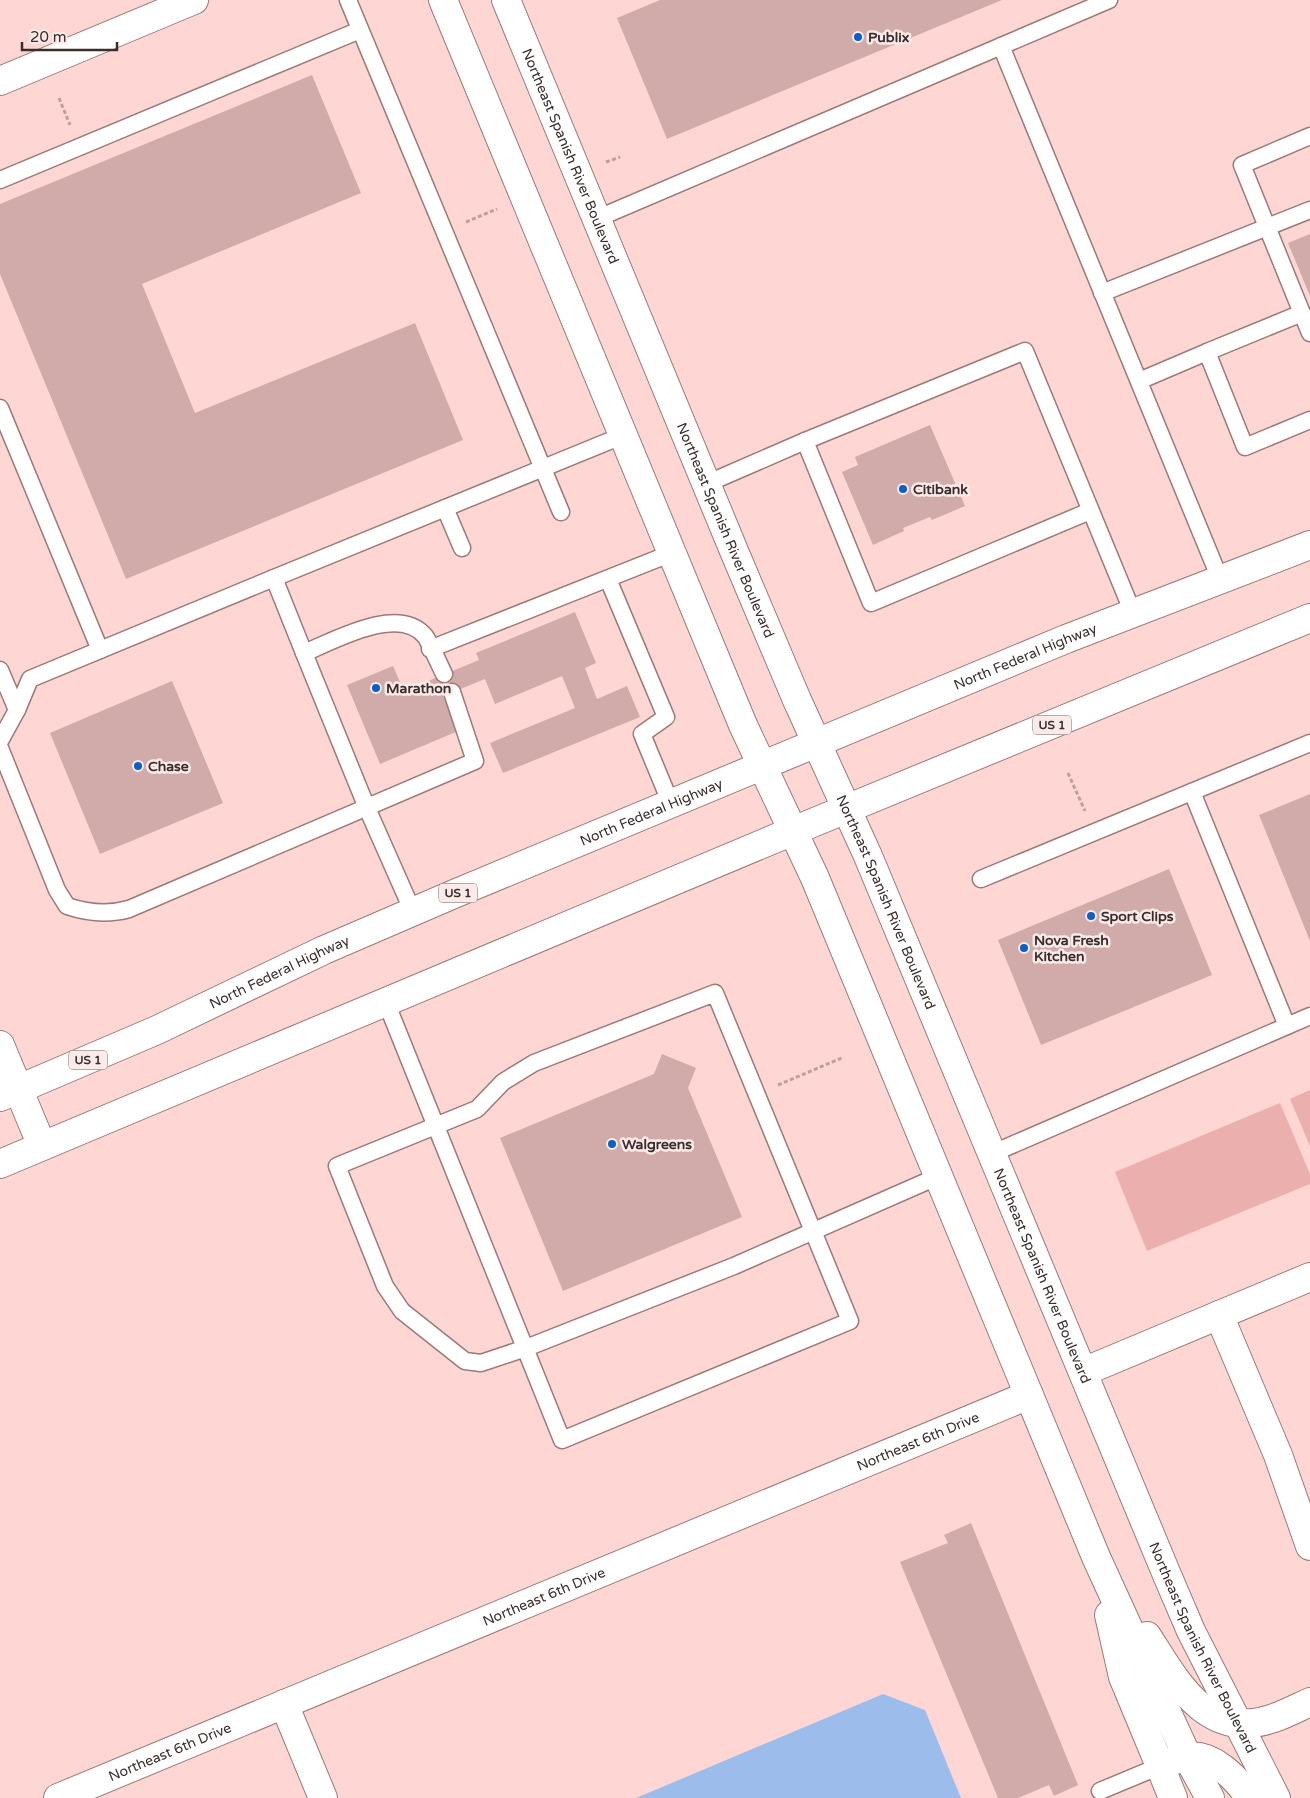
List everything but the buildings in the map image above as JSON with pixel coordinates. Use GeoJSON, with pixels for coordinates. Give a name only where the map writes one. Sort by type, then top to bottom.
{"type":"FeatureCollection","features":[{"type":"Feature","properties":{"kind":"main road"},"geometry":{"type":"LineString","coordinates":[[0,81],[194,0]]}},
{"type":"Feature","properties":{"kind":"main road"},"geometry":{"type":"LineString","coordinates":[[443,0],[743,726],[826,904],[1096,1557],[1187,1756],[1210,1798]]}},
{"type":"Feature","properties":{"kind":"main road","name":"Northeast Spanish River Boulevard"},"geometry":{"type":"LineString","coordinates":[[506,0],[706,484],[847,810],[1191,1631],[1276,1798]]}},
{"type":"Feature","properties":{"kind":"main road","name":"North Federal Highway"},"geometry":{"type":"LineString","coordinates":[[9,1093],[157,1030],[324,950],[816,742],[1133,613],[1310,545]]}},
{"type":"Feature","properties":{"kind":"main road","name":"US 1"},"geometry":{"type":"LineString","coordinates":[[0,1164],[793,831],[1310,618]]}},
{"type":"Feature","properties":{"kind":"main road"},"geometry":{"type":"LineString","coordinates":[[0,1045],[9,1093],[42,1146]]}},
{"type":"Feature","properties":{"kind":"main road"},"geometry":{"type":"LineString","coordinates":[[1083,1372],[1310,1277]]}},
{"type":"Feature","properties":{"kind":"main road"},"geometry":{"type":"LineString","coordinates":[[1219,1314],[1278,1455],[1310,1546]]}},
{"type":"Feature","properties":{"kind":"main road","name":"Northeast 6th Drive"},"geometry":{"type":"LineString","coordinates":[[58,1798],[1029,1394]]}},
{"type":"Feature","properties":{"kind":"main road"},"geometry":{"type":"LineString","coordinates":[[1096,1557],[1189,1698],[1220,1718],[1237,1723],[1270,1719],[1310,1702]]}},
{"type":"Feature","properties":{"kind":"main road"},"geometry":{"type":"LineString","coordinates":[[1096,1557],[1123,1677],[1173,1798]]}},
{"type":"Feature","properties":{"kind":"main road"},"geometry":{"type":"LineString","coordinates":[[284,1704],[323,1798]]}},
{"type":"Feature","properties":{"kind":"main road"},"geometry":{"type":"LineString","coordinates":[[1160,1766],[1187,1756],[1207,1759],[1226,1772],[1250,1798]]}},
{"type":"Feature","properties":{"kind":"lane"},"geometry":{"type":"LineString","coordinates":[[348,0],[561,512]]}},
{"type":"Feature","properties":{"kind":"lane"},"geometry":{"type":"LineString","coordinates":[[596,219],[1109,0]]}},
{"type":"Feature","properties":{"kind":"lane"},"geometry":{"type":"LineString","coordinates":[[0,180],[360,30]]}},
{"type":"Feature","properties":{"kind":"lane"},"geometry":{"type":"LineString","coordinates":[[1001,46],[1220,579]]}},
{"type":"Feature","properties":{"kind":"lane"},"geometry":{"type":"LineString","coordinates":[[1310,136],[1242,165],[1310,333]]}},
{"type":"Feature","properties":{"kind":"lane"},"geometry":{"type":"LineString","coordinates":[[1102,293],[1310,210]]}},
{"type":"Feature","properties":{"kind":"lane"},"geometry":{"type":"LineString","coordinates":[[1139,381],[1302,313]]}},
{"type":"Feature","properties":{"kind":"lane"},"geometry":{"type":"LineString","coordinates":[[706,484],[804,441],[1025,350],[1133,613]]}},
{"type":"Feature","properties":{"kind":"lane"},"geometry":{"type":"LineString","coordinates":[[1207,352],[1245,448],[1310,420]]}},
{"type":"Feature","properties":{"kind":"lane"},"geometry":{"type":"LineString","coordinates":[[0,408],[100,650]]}},
{"type":"Feature","properties":{"kind":"lane"},"geometry":{"type":"LineString","coordinates":[[0,741],[17,710],[30,679],[624,435]]}},
{"type":"Feature","properties":{"kind":"lane"},"geometry":{"type":"LineString","coordinates":[[804,441],[871,603],[1090,511]]}},
{"type":"Feature","properties":{"kind":"lane"},"geometry":{"type":"LineString","coordinates":[[445,508],[462,548]]}},
{"type":"Feature","properties":{"kind":"lane"},"geometry":{"type":"LineString","coordinates":[[430,649],[672,553]]}},
{"type":"Feature","properties":{"kind":"lane"},"geometry":{"type":"LineString","coordinates":[[274,578],[367,808],[413,912]]}},
{"type":"Feature","properties":{"kind":"lane"},"geometry":{"type":"LineString","coordinates":[[608,579],[666,717],[642,734],[671,804]]}},
{"type":"Feature","properties":{"kind":"lane"},"geometry":{"type":"LineString","coordinates":[[304,652],[364,628],[393,623],[411,627],[425,636],[444,674]]}},
{"type":"Feature","properties":{"kind":"lane"},"geometry":{"type":"LineString","coordinates":[[0,670],[17,710]]}},
{"type":"Feature","properties":{"kind":"lane"},"geometry":{"type":"LineString","coordinates":[[0,748],[57,890],[68,906],[79,910],[116,913],[476,761],[452,692]]}},
{"type":"Feature","properties":{"kind":"lane"},"geometry":{"type":"LineString","coordinates":[[981,879],[1310,743]]}},
{"type":"Feature","properties":{"kind":"lane"},"geometry":{"type":"LineString","coordinates":[[1192,792],[1287,1026]]}},
{"type":"Feature","properties":{"kind":"lane"},"geometry":{"type":"LineString","coordinates":[[386,1002],[436,1126],[526,1348],[562,1440],[850,1320],[814,1231],[715,993],[534,1063],[503,1082],[477,1109],[436,1126],[337,1166],[385,1286],[402,1311],[465,1362],[488,1362],[526,1348],[734,1266],[814,1231],[939,1176]]}},
{"type":"Feature","properties":{"kind":"lane"},"geometry":{"type":"LineString","coordinates":[[991,1154],[1310,1016]]}},
{"type":"Feature","properties":{"kind":"lane"},"geometry":{"type":"LineString","coordinates":[[1100,1791],[1160,1766]]}},
{"type":"Feature","properties":{"kind":"path"},"geometry":{"type":"LineString","coordinates":[[444,231],[498,208]]}},
{"type":"Feature","properties":{"kind":"path"},"geometry":{"type":"LineString","coordinates":[[1068,773],[1094,833]]}},
{"type":"Feature","properties":{"kind":"path"},"geometry":{"type":"LineString","coordinates":[[757,1094],[844,1057]]}},
{"type":"Feature","properties":{"kind":"shaded area"},"geometry":{"type":"Polygon","coordinates":[[[1310,1090],[1310,1146],[1290,1099],[1310,1090]]]}},
{"type":"Feature","properties":{"kind":"shaded area"},"geometry":{"type":"Polygon","coordinates":[[[1280,1103],[1310,1174],[1310,1184],[1147,1251],[1115,1172],[1280,1103]]]}},
{"type":"Feature","properties":{"kind":"water"},"geometry":{"type":"Polygon","coordinates":[[[883,1694],[925,1710],[961,1798],[636,1798],[883,1694]]]}},
{"type":"Feature","properties":{"kind":"place","name":"Publix"},"geometry":{"type":"Point","coordinates":[858,37]}},
{"type":"Feature","properties":{"kind":"place","name":"Citibank"},"geometry":{"type":"Point","coordinates":[903,489]}},
{"type":"Feature","properties":{"kind":"place","name":"Marathon"},"geometry":{"type":"Point","coordinates":[376,688]}},
{"type":"Feature","properties":{"kind":"place","name":"Chase"},"geometry":{"type":"Point","coordinates":[138,766]}},
{"type":"Feature","properties":{"kind":"place","name":"Sport Clips"},"geometry":{"type":"Point","coordinates":[1091,916]}},
{"type":"Feature","properties":{"kind":"place","name":"Nova Fresh Kitchen"},"geometry":{"type":"Point","coordinates":[1024,948]}},
{"type":"Feature","properties":{"kind":"place","name":"Walgreens"},"geometry":{"type":"Point","coordinates":[612,1144]}}]}
